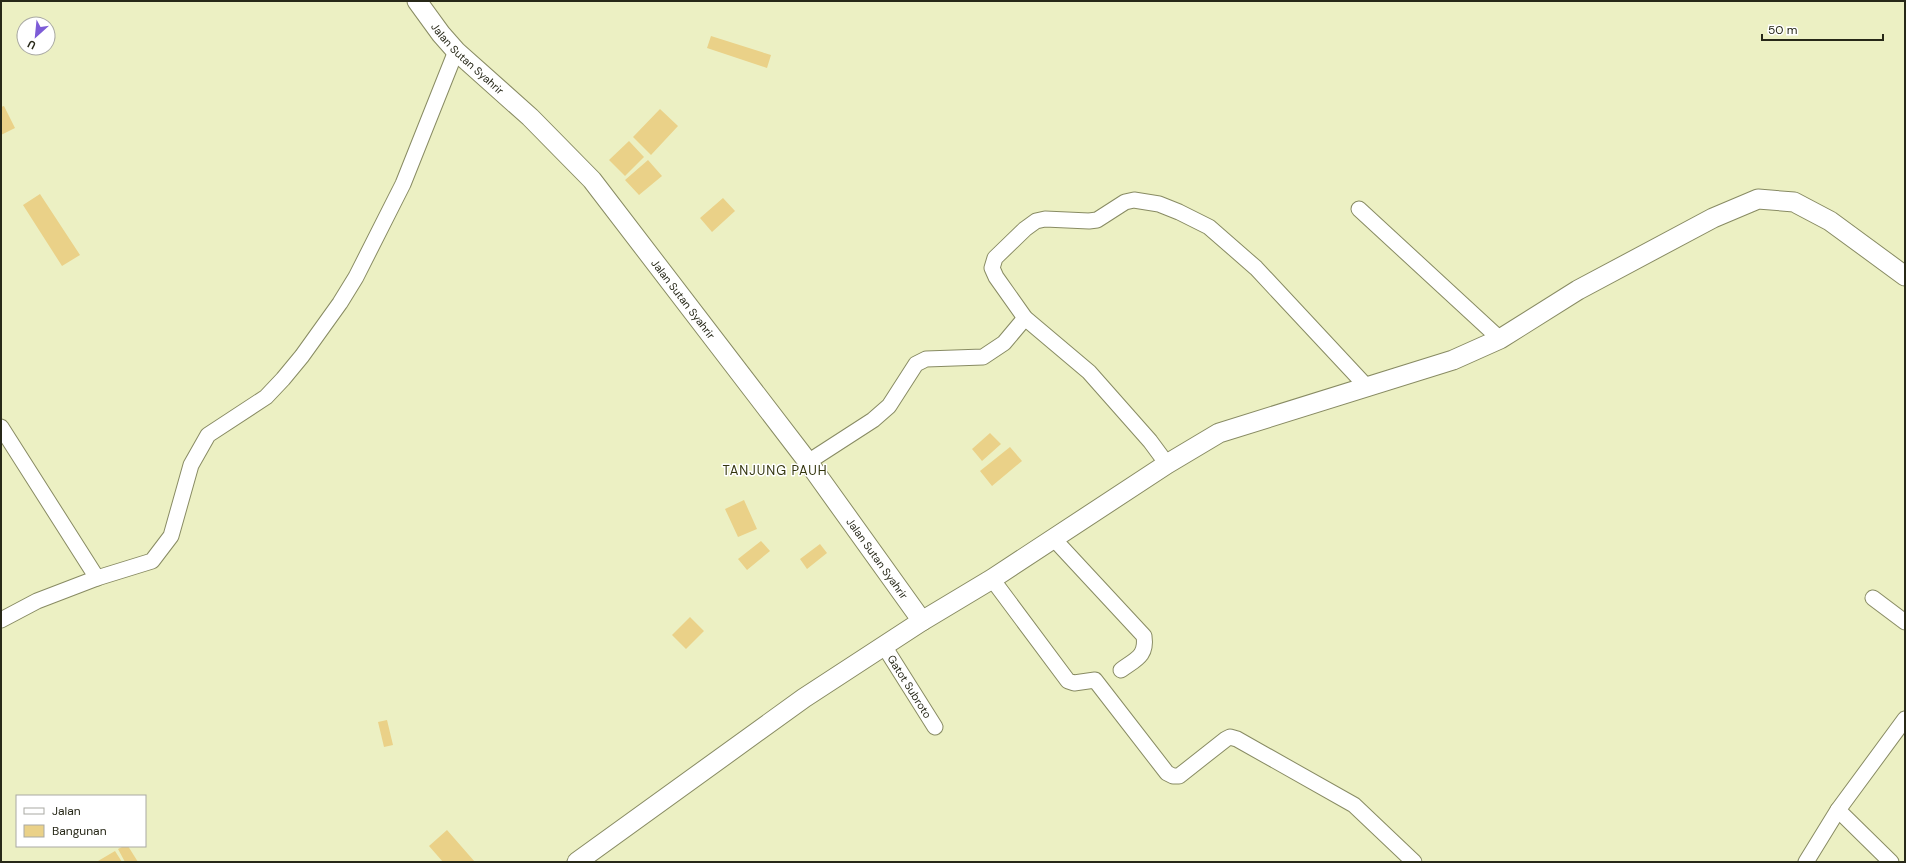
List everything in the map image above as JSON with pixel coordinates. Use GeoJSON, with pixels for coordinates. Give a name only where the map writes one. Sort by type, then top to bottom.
{"type":"FeatureCollection","features":[{"type":"Feature","properties":{"kind":"street","name":"Jalan Sutan Syahrir"},"geometry":{"type":"LineString","coordinates":[[417,1],[441,34],[456,51],[530,117],[592,180],[808,462],[922,621]]}},
{"type":"Feature","properties":{"kind":"street"},"geometry":{"type":"LineString","coordinates":[[1,620],[37,601],[97,578],[152,561],[171,536],[191,465],[208,435],[266,397],[302,356],[340,304],[356,277],[403,184],[456,51]]}},
{"type":"Feature","properties":{"kind":"street"},"geometry":{"type":"LineString","coordinates":[[1167,464],[1150,441],[1089,372],[1025,318],[996,277],[992,268],[995,258],[1025,229],[1036,221],[1045,219],[1080,222],[1097,220],[1125,202],[1134,200],[1159,204],[1209,227],[1250,263],[1368,388]]}},
{"type":"Feature","properties":{"kind":"street"},"geometry":{"type":"LineString","coordinates":[[577,862],[804,698],[922,621],[992,579],[1167,464],[1219,433],[1368,388],[1453,360],[1500,339],[1578,290],[1713,218],[1758,200],[1794,202],[1830,221],[1905,276]]}},
{"type":"Feature","properties":{"kind":"street"},"geometry":{"type":"LineString","coordinates":[[1359,209],[1500,339]]}},
{"type":"Feature","properties":{"kind":"street"},"geometry":{"type":"LineString","coordinates":[[808,462],[874,420],[888,406],[916,364],[926,359],[983,357],[1004,343],[1025,318]]}},
{"type":"Feature","properties":{"kind":"street"},"geometry":{"type":"LineString","coordinates":[[1,427],[97,578]]}},
{"type":"Feature","properties":{"kind":"street"},"geometry":{"type":"LineString","coordinates":[[1053,538],[1144,636],[1146,646],[1142,655],[1121,670]]}},
{"type":"Feature","properties":{"kind":"street"},"geometry":{"type":"LineString","coordinates":[[992,579],[1068,681],[1074,683],[1095,680],[1167,773],[1173,776],[1179,776],[1226,739],[1237,739],[1354,805],[1414,862]]}},
{"type":"Feature","properties":{"kind":"street"},"geometry":{"type":"LineString","coordinates":[[1873,598],[1905,622]]}},
{"type":"Feature","properties":{"kind":"street","name":"Gatot Subroto"},"geometry":{"type":"LineString","coordinates":[[884,646],[935,727]]}},
{"type":"Feature","properties":{"kind":"street"},"geometry":{"type":"LineString","coordinates":[[1806,862],[1838,810],[1905,718]]}},
{"type":"Feature","properties":{"kind":"street"},"geometry":{"type":"LineString","coordinates":[[1838,810],[1891,862]]}},
{"type":"Feature","properties":{"kind":"building"},"geometry":{"type":"Polygon","coordinates":[[[711,36],[771,55],[767,68],[707,48],[711,36]]]}},
{"type":"Feature","properties":{"kind":"building"},"geometry":{"type":"Polygon","coordinates":[[[4,106],[15,128],[1,135],[1,107],[4,106]]]}},
{"type":"Feature","properties":{"kind":"building"},"geometry":{"type":"Polygon","coordinates":[[[660,109],[678,126],[651,155],[633,137],[660,109]]]}},
{"type":"Feature","properties":{"kind":"building"},"geometry":{"type":"Polygon","coordinates":[[[629,141],[644,157],[625,176],[609,160],[629,141]]]}},
{"type":"Feature","properties":{"kind":"building"},"geometry":{"type":"Polygon","coordinates":[[[648,160],[662,176],[639,195],[625,180],[648,160]]]}},
{"type":"Feature","properties":{"kind":"building"},"geometry":{"type":"Polygon","coordinates":[[[40,194],[80,255],[62,266],[23,205],[40,194]]]}},
{"type":"Feature","properties":{"kind":"building"},"geometry":{"type":"Polygon","coordinates":[[[723,198],[735,211],[712,232],[700,218],[723,198]]]}},
{"type":"Feature","properties":{"kind":"building"},"geometry":{"type":"Polygon","coordinates":[[[990,433],[1001,444],[982,461],[972,449],[990,433]]]}},
{"type":"Feature","properties":{"kind":"building"},"geometry":{"type":"Polygon","coordinates":[[[1010,447],[1022,461],[992,486],[980,471],[1010,447]]]}},
{"type":"Feature","properties":{"kind":"building"},"geometry":{"type":"Polygon","coordinates":[[[744,500],[757,529],[738,537],[725,509],[744,500]]]}},
{"type":"Feature","properties":{"kind":"building"},"geometry":{"type":"Polygon","coordinates":[[[761,541],[770,551],[747,570],[738,559],[761,541]]]}},
{"type":"Feature","properties":{"kind":"building"},"geometry":{"type":"Polygon","coordinates":[[[820,544],[827,553],[807,569],[800,559],[820,544]]]}},
{"type":"Feature","properties":{"kind":"building"},"geometry":{"type":"Polygon","coordinates":[[[690,617],[704,631],[686,649],[672,635],[690,617]]]}},
{"type":"Feature","properties":{"kind":"building"},"geometry":{"type":"Polygon","coordinates":[[[387,720],[393,745],[384,747],[378,722],[387,720]]]}},
{"type":"Feature","properties":{"kind":"building"},"geometry":{"type":"Polygon","coordinates":[[[447,830],[475,862],[443,862],[429,846],[447,830]]]}},
{"type":"Feature","properties":{"kind":"building"},"geometry":{"type":"Polygon","coordinates":[[[122,847],[129,847],[138,862],[125,862],[118,849],[122,847]]]}},
{"type":"Feature","properties":{"kind":"building"},"geometry":{"type":"Polygon","coordinates":[[[115,851],[122,862],[98,862],[98,861],[115,851]]]}},
{"type":"Feature","properties":{"kind":"district","name":"TANJUNG PAUH"},"geometry":{"type":"Point","coordinates":[775,470]}}]}
